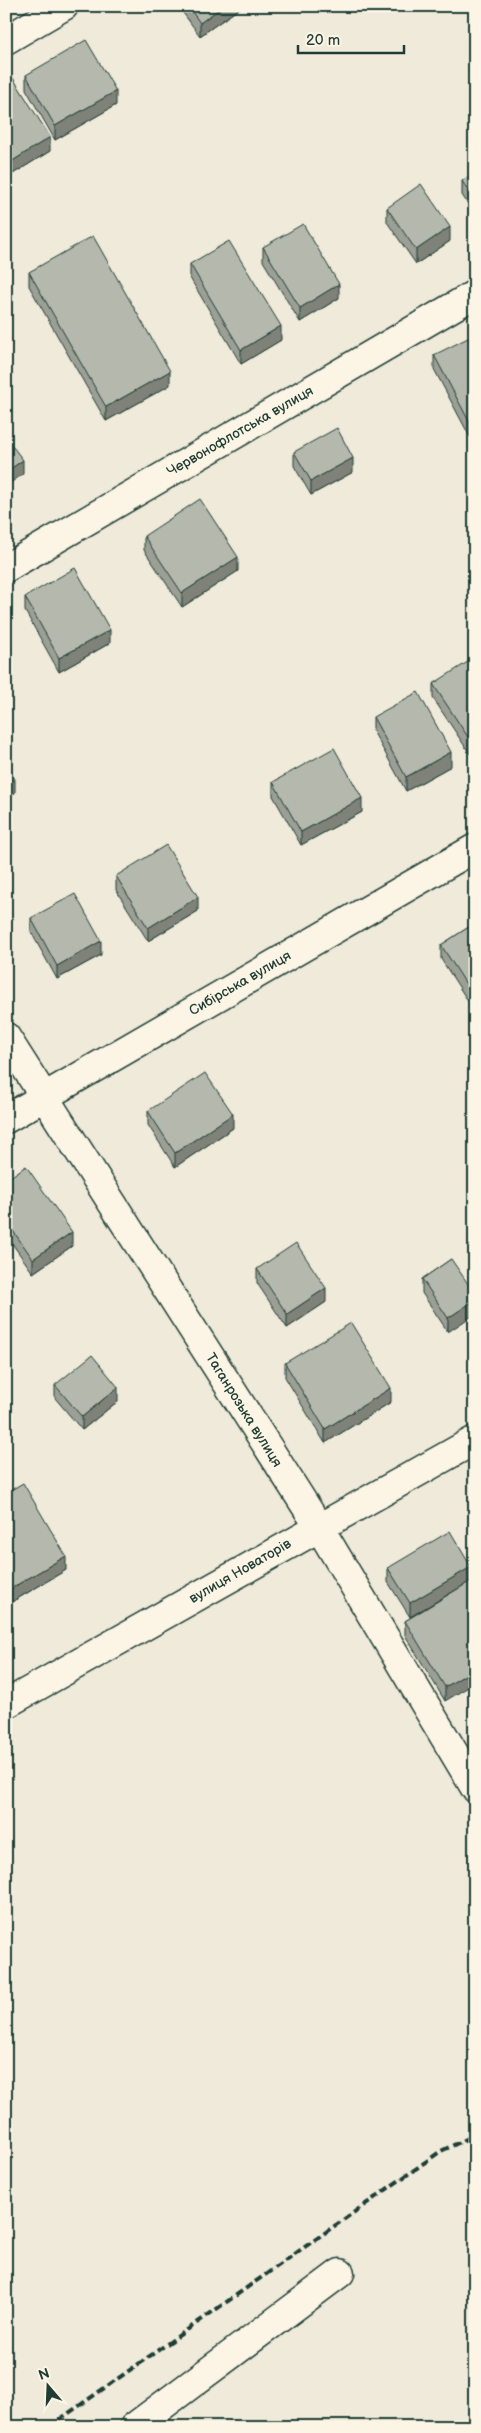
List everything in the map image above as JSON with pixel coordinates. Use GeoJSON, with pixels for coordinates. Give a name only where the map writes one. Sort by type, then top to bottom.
{"type":"FeatureCollection","features":[{"type":"Feature","properties":{"kind":"street"},"geometry":{"type":"LineString","coordinates":[[6,40],[64,6]]}},
{"type":"Feature","properties":{"kind":"street","name":"Червонофлотська вулиця"},"geometry":{"type":"LineString","coordinates":[[6,568],[475,294]]}},
{"type":"Feature","properties":{"kind":"street","name":"Сибірська вулиця"},"geometry":{"type":"LineString","coordinates":[[6,1119],[475,848]]}},
{"type":"Feature","properties":{"kind":"street","name":"Таганрозька вулиця"},"geometry":{"type":"LineString","coordinates":[[6,1037],[318,1527],[475,1788]]}},
{"type":"Feature","properties":{"kind":"street","name":"вулиця Новаторів"},"geometry":{"type":"LineString","coordinates":[[6,1704],[475,1440]]}},
{"type":"Feature","properties":{"kind":"street"},"geometry":{"type":"LineString","coordinates":[[134,2427],[340,2273]]}},
{"type":"Feature","properties":{"kind":"building"},"geometry":{"type":"Polygon","coordinates":[[[188,6],[223,6],[200,23],[188,6]]]}},
{"type":"Feature","properties":{"kind":"building"},"geometry":{"type":"Polygon","coordinates":[[[86,40],[116,91],[55,126],[26,75],[86,40]]]}},
{"type":"Feature","properties":{"kind":"building"},"geometry":{"type":"Polygon","coordinates":[[[475,58],[475,72],[469,62],[475,58]]]}},
{"type":"Feature","properties":{"kind":"building"},"geometry":{"type":"Polygon","coordinates":[[[13,78],[50,137],[11,162],[6,154],[6,83],[13,78]]]}},
{"type":"Feature","properties":{"kind":"building"},"geometry":{"type":"Polygon","coordinates":[[[475,172],[475,201],[462,181],[475,172]]]}},
{"type":"Feature","properties":{"kind":"building"},"geometry":{"type":"Polygon","coordinates":[[[421,184],[450,227],[416,250],[387,208],[421,184]]]}},
{"type":"Feature","properties":{"kind":"building"},"geometry":{"type":"Polygon","coordinates":[[[303,224],[339,284],[300,308],[263,247],[303,224]]]}},
{"type":"Feature","properties":{"kind":"building"},"geometry":{"type":"Polygon","coordinates":[[[93,236],[170,371],[106,407],[29,272],[93,236]]]}},
{"type":"Feature","properties":{"kind":"building"},"geometry":{"type":"Polygon","coordinates":[[[229,241],[281,326],[241,350],[190,264],[229,241]]]}},
{"type":"Feature","properties":{"kind":"building"},"geometry":{"type":"Polygon","coordinates":[[[468,338],[475,351],[475,421],[470,423],[434,355],[468,338]]]}},
{"type":"Feature","properties":{"kind":"building"},"geometry":{"type":"Polygon","coordinates":[[[337,428],[353,458],[311,481],[294,452],[337,428]]]}},
{"type":"Feature","properties":{"kind":"building"},"geometry":{"type":"Polygon","coordinates":[[[6,438],[23,460],[6,472],[6,438]]]}},
{"type":"Feature","properties":{"kind":"building"},"geometry":{"type":"Polygon","coordinates":[[[200,499],[238,557],[182,593],[144,536],[200,499]]]}},
{"type":"Feature","properties":{"kind":"building"},"geometry":{"type":"Polygon","coordinates":[[[75,568],[110,630],[59,658],[25,597],[75,568]]]}},
{"type":"Feature","properties":{"kind":"building"},"geometry":{"type":"Polygon","coordinates":[[[471,660],[475,665],[475,736],[470,740],[433,684],[471,660]]]}},
{"type":"Feature","properties":{"kind":"building"},"geometry":{"type":"Polygon","coordinates":[[[418,692],[451,752],[406,777],[373,717],[418,692]]]}},
{"type":"Feature","properties":{"kind":"building"},"geometry":{"type":"Polygon","coordinates":[[[334,748],[362,798],[301,832],[273,782],[334,748]]]}},
{"type":"Feature","properties":{"kind":"building"},"geometry":{"type":"Polygon","coordinates":[[[6,767],[15,779],[6,785],[6,767]]]}},
{"type":"Feature","properties":{"kind":"building"},"geometry":{"type":"Polygon","coordinates":[[[166,845],[198,897],[148,928],[116,876],[166,845]]]}},
{"type":"Feature","properties":{"kind":"building"},"geometry":{"type":"Polygon","coordinates":[[[75,894],[101,941],[57,966],[31,918],[75,894]]]}},
{"type":"Feature","properties":{"kind":"building"},"geometry":{"type":"Polygon","coordinates":[[[475,923],[475,982],[468,987],[441,945],[475,923]]]}},
{"type":"Feature","properties":{"kind":"building"},"geometry":{"type":"Polygon","coordinates":[[[205,1073],[233,1114],[175,1153],[148,1111],[205,1073]]]}},
{"type":"Feature","properties":{"kind":"building"},"geometry":{"type":"Polygon","coordinates":[[[26,1166],[72,1232],[33,1259],[6,1221],[6,1180],[26,1166]]]}},
{"type":"Feature","properties":{"kind":"building"},"geometry":{"type":"Polygon","coordinates":[[[296,1243],[326,1288],[287,1314],[257,1269],[296,1243]]]}},
{"type":"Feature","properties":{"kind":"building"},"geometry":{"type":"Polygon","coordinates":[[[451,1259],[475,1294],[475,1300],[448,1318],[422,1279],[451,1259]]]}},
{"type":"Feature","properties":{"kind":"building"},"geometry":{"type":"Polygon","coordinates":[[[351,1323],[391,1388],[325,1429],[285,1363],[351,1323]]]}},
{"type":"Feature","properties":{"kind":"building"},"geometry":{"type":"Polygon","coordinates":[[[92,1355],[118,1387],[82,1417],[55,1385],[92,1355]]]}},
{"type":"Feature","properties":{"kind":"building"},"geometry":{"type":"Polygon","coordinates":[[[23,1483],[66,1556],[10,1589],[6,1583],[6,1493],[23,1483]]]}},
{"type":"Feature","properties":{"kind":"building"},"geometry":{"type":"Polygon","coordinates":[[[450,1531],[471,1567],[410,1603],[388,1568],[450,1531]]]}},
{"type":"Feature","properties":{"kind":"building"},"geometry":{"type":"Polygon","coordinates":[[[471,1581],[475,1587],[475,1669],[445,1687],[405,1621],[471,1581]]]}},
{"type":"Feature","properties":{"kind":"railway"},"geometry":{"type":"LineString","coordinates":[[49,2427],[441,2151],[475,2135]]}}]}
